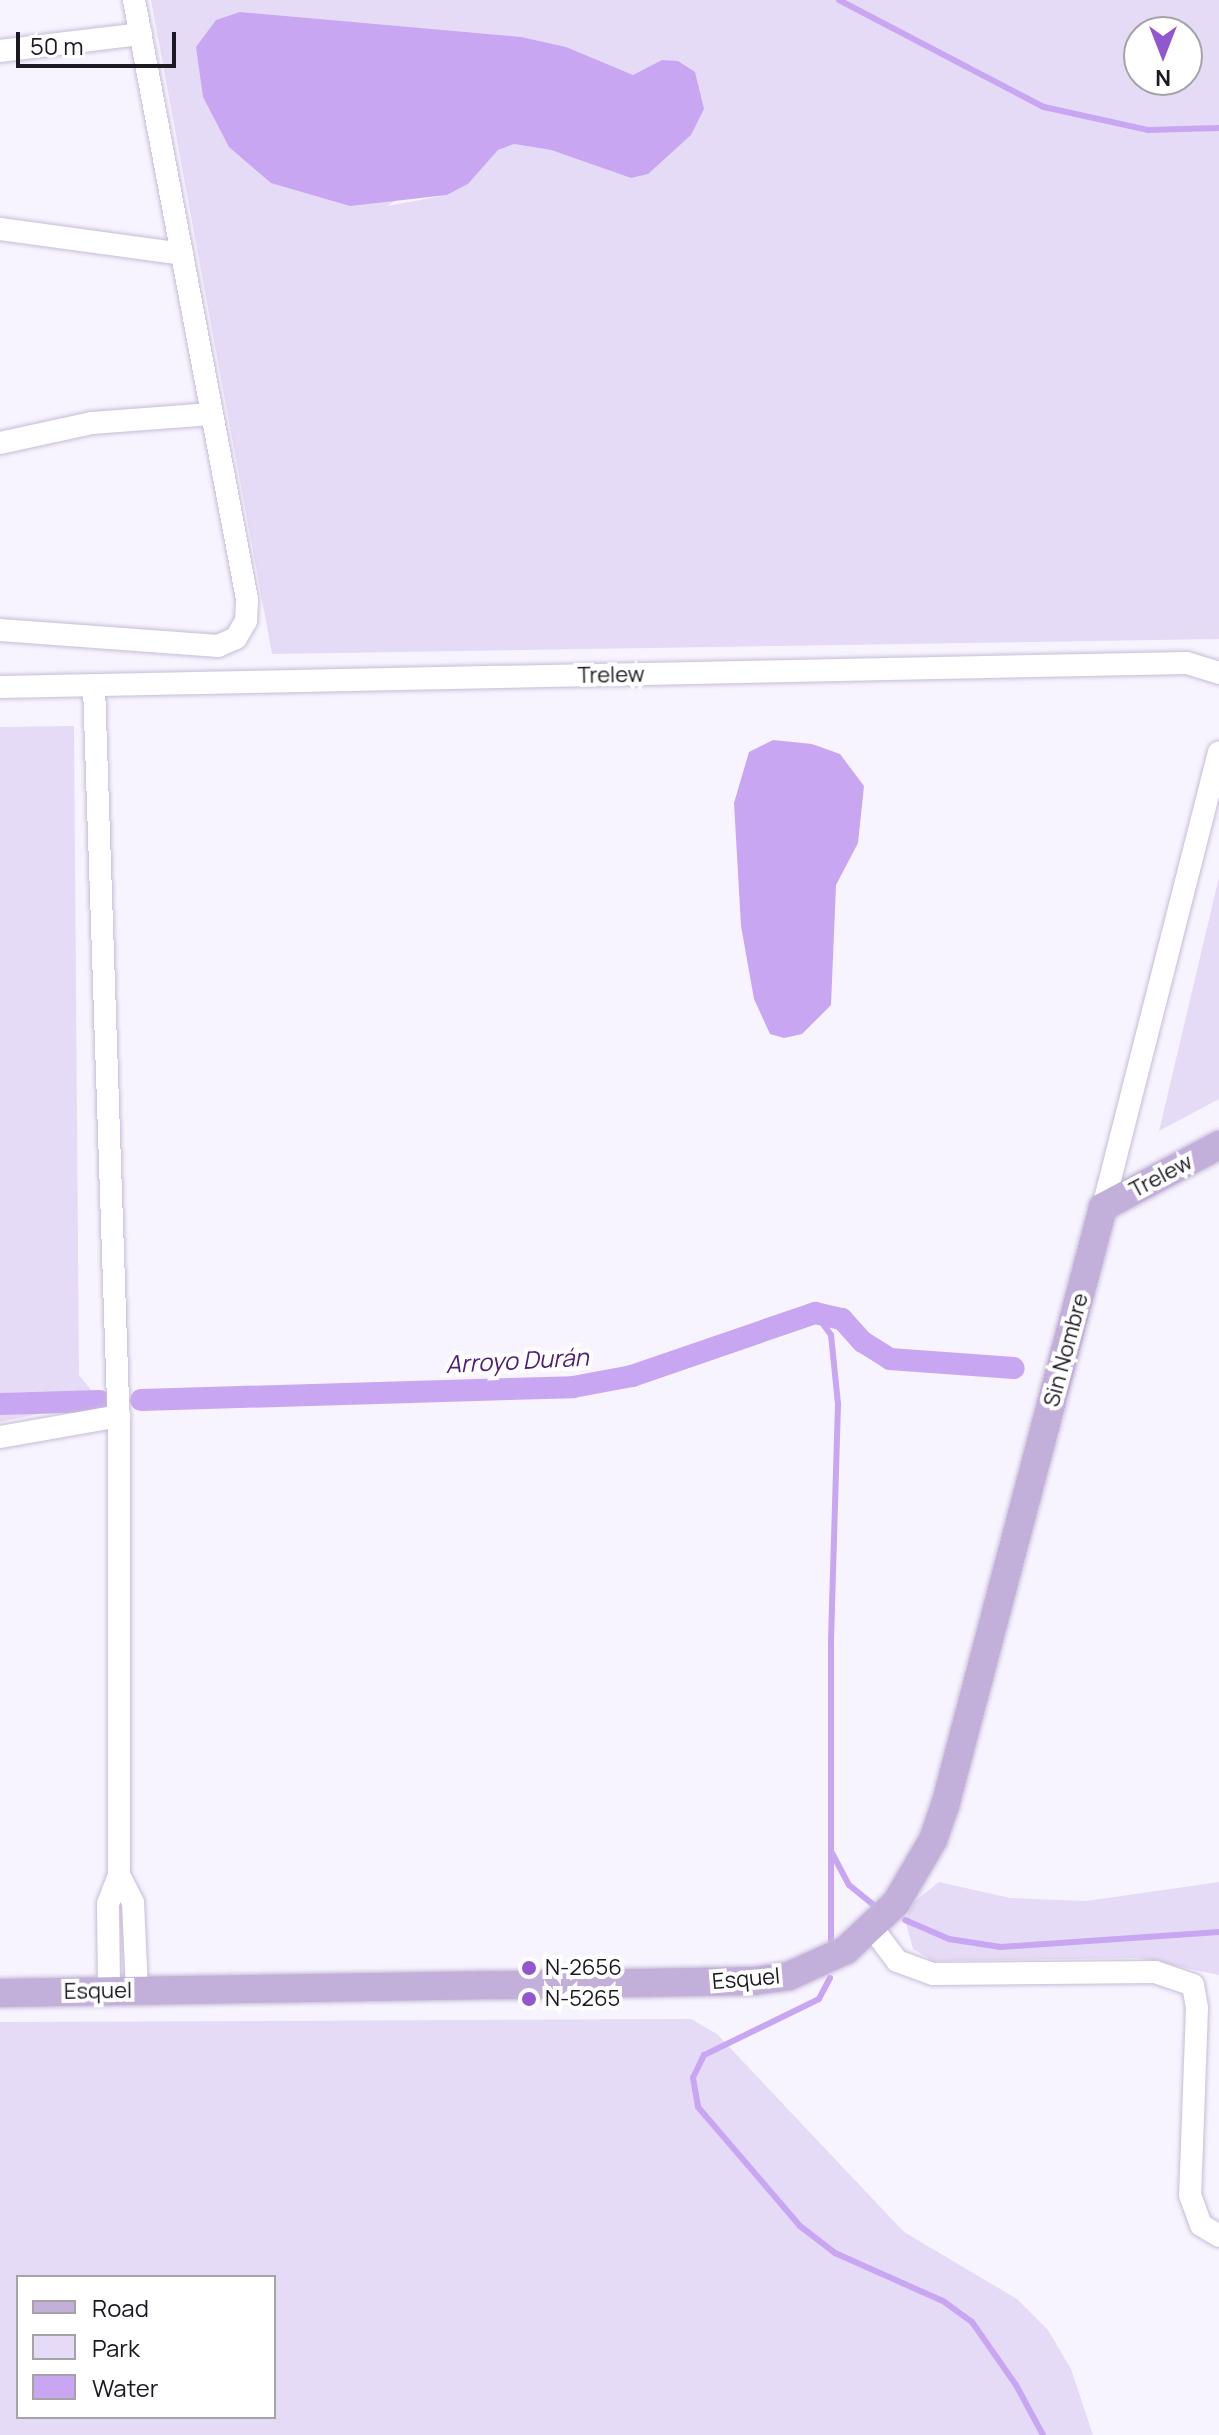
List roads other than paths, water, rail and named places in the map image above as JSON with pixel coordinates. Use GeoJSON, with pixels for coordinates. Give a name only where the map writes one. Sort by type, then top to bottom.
{"type":"FeatureCollection","features":[{"type":"Feature","properties":{"kind":"main road","name":"Trelew"},"geometry":{"type":"LineString","coordinates":[[1103,1207],[1219,1145]]}},
{"type":"Feature","properties":{"kind":"main road","name":"Sin Nombre"},"geometry":{"type":"LineString","coordinates":[[873,1929],[917,1872],[945,1806],[1103,1207]]}},
{"type":"Feature","properties":{"kind":"main road","name":"Esquel"},"geometry":{"type":"LineString","coordinates":[[0,1993],[754,1981],[817,1965],[873,1929]]}},
{"type":"Feature","properties":{"kind":"street"},"geometry":{"type":"LineString","coordinates":[[0,630],[206,647],[236,638],[246,621],[247,599],[134,0]]}},
{"type":"Feature","properties":{"kind":"street"},"geometry":{"type":"LineString","coordinates":[[0,51],[141,34]]}},
{"type":"Feature","properties":{"kind":"street"},"geometry":{"type":"LineString","coordinates":[[0,229],[182,254]]}},
{"type":"Feature","properties":{"kind":"street"},"geometry":{"type":"LineString","coordinates":[[0,443],[92,423],[212,414]]}},
{"type":"Feature","properties":{"kind":"street","name":"Trelew"},"geometry":{"type":"LineString","coordinates":[[0,687],[1187,663],[1219,673]]}},
{"type":"Feature","properties":{"kind":"street"},"geometry":{"type":"LineString","coordinates":[[94,686],[119,1416],[119,1875],[108,1904],[123,1991]]}},
{"type":"Feature","properties":{"kind":"street","name":"Sin Nombre"},"geometry":{"type":"LineString","coordinates":[[1103,1207],[1219,753]]}},
{"type":"Feature","properties":{"kind":"street"},"geometry":{"type":"LineString","coordinates":[[0,1437],[119,1416]]}},
{"type":"Feature","properties":{"kind":"street"},"geometry":{"type":"LineString","coordinates":[[873,1929],[897,1961],[933,1974],[1155,1972],[1193,1985],[1197,2008],[1190,2195],[1201,2225],[1219,2236]]}},
{"type":"Feature","properties":{"kind":"water"},"geometry":{"type":"Polygon","coordinates":[[[240,12],[521,37],[566,47],[633,75],[662,60],[678,61],[695,72],[704,109],[691,135],[648,174],[631,178],[551,150],[514,144],[498,150],[468,184],[447,195],[350,206],[271,183],[229,147],[203,97],[196,47],[216,20],[240,12]]]}},
{"type":"Feature","properties":{"kind":"water"},"geometry":{"type":"Polygon","coordinates":[[[773,740],[812,744],[840,754],[864,786],[858,843],[836,885],[831,1005],[802,1034],[784,1038],[770,1034],[754,999],[741,926],[734,803],[749,752],[773,740]]]}},
{"type":"Feature","properties":{"kind":"waterway"},"geometry":{"type":"LineString","coordinates":[[839,0],[1044,107],[1148,130],[1219,128]]}},
{"type":"Feature","properties":{"kind":"waterway"},"geometry":{"type":"LineString","coordinates":[[815,1313],[831,1335],[838,1404],[831,1641],[831,1941]]}},
{"type":"Feature","properties":{"kind":"waterway","name":"Arroyo Durán"},"geometry":{"type":"LineString","coordinates":[[141,1400],[573,1387],[632,1376],[815,1313],[842,1319],[863,1342],[890,1359],[1014,1368]]}},
{"type":"Feature","properties":{"kind":"waterway","name":"Arroyo Durán"},"geometry":{"type":"LineString","coordinates":[[0,1404],[100,1401]]}},
{"type":"Feature","properties":{"kind":"waterway"},"geometry":{"type":"LineString","coordinates":[[832,1853],[849,1885],[874,1905]]}},
{"type":"Feature","properties":{"kind":"waterway"},"geometry":{"type":"LineString","coordinates":[[905,1920],[949,1939],[1000,1947],[1219,1932]]}},
{"type":"Feature","properties":{"kind":"waterway"},"geometry":{"type":"LineString","coordinates":[[830,1978],[819,1999],[704,2055],[693,2078],[698,2107],[800,2226],[835,2253],[943,2301],[972,2322],[1016,2385],[1043,2435]]}},
{"type":"Feature","properties":{"kind":"place","name":"N-2656"},"geometry":{"type":"Point","coordinates":[529,1968]}},
{"type":"Feature","properties":{"kind":"place","name":"N-5265"},"geometry":{"type":"Point","coordinates":[529,1999]}}]}
